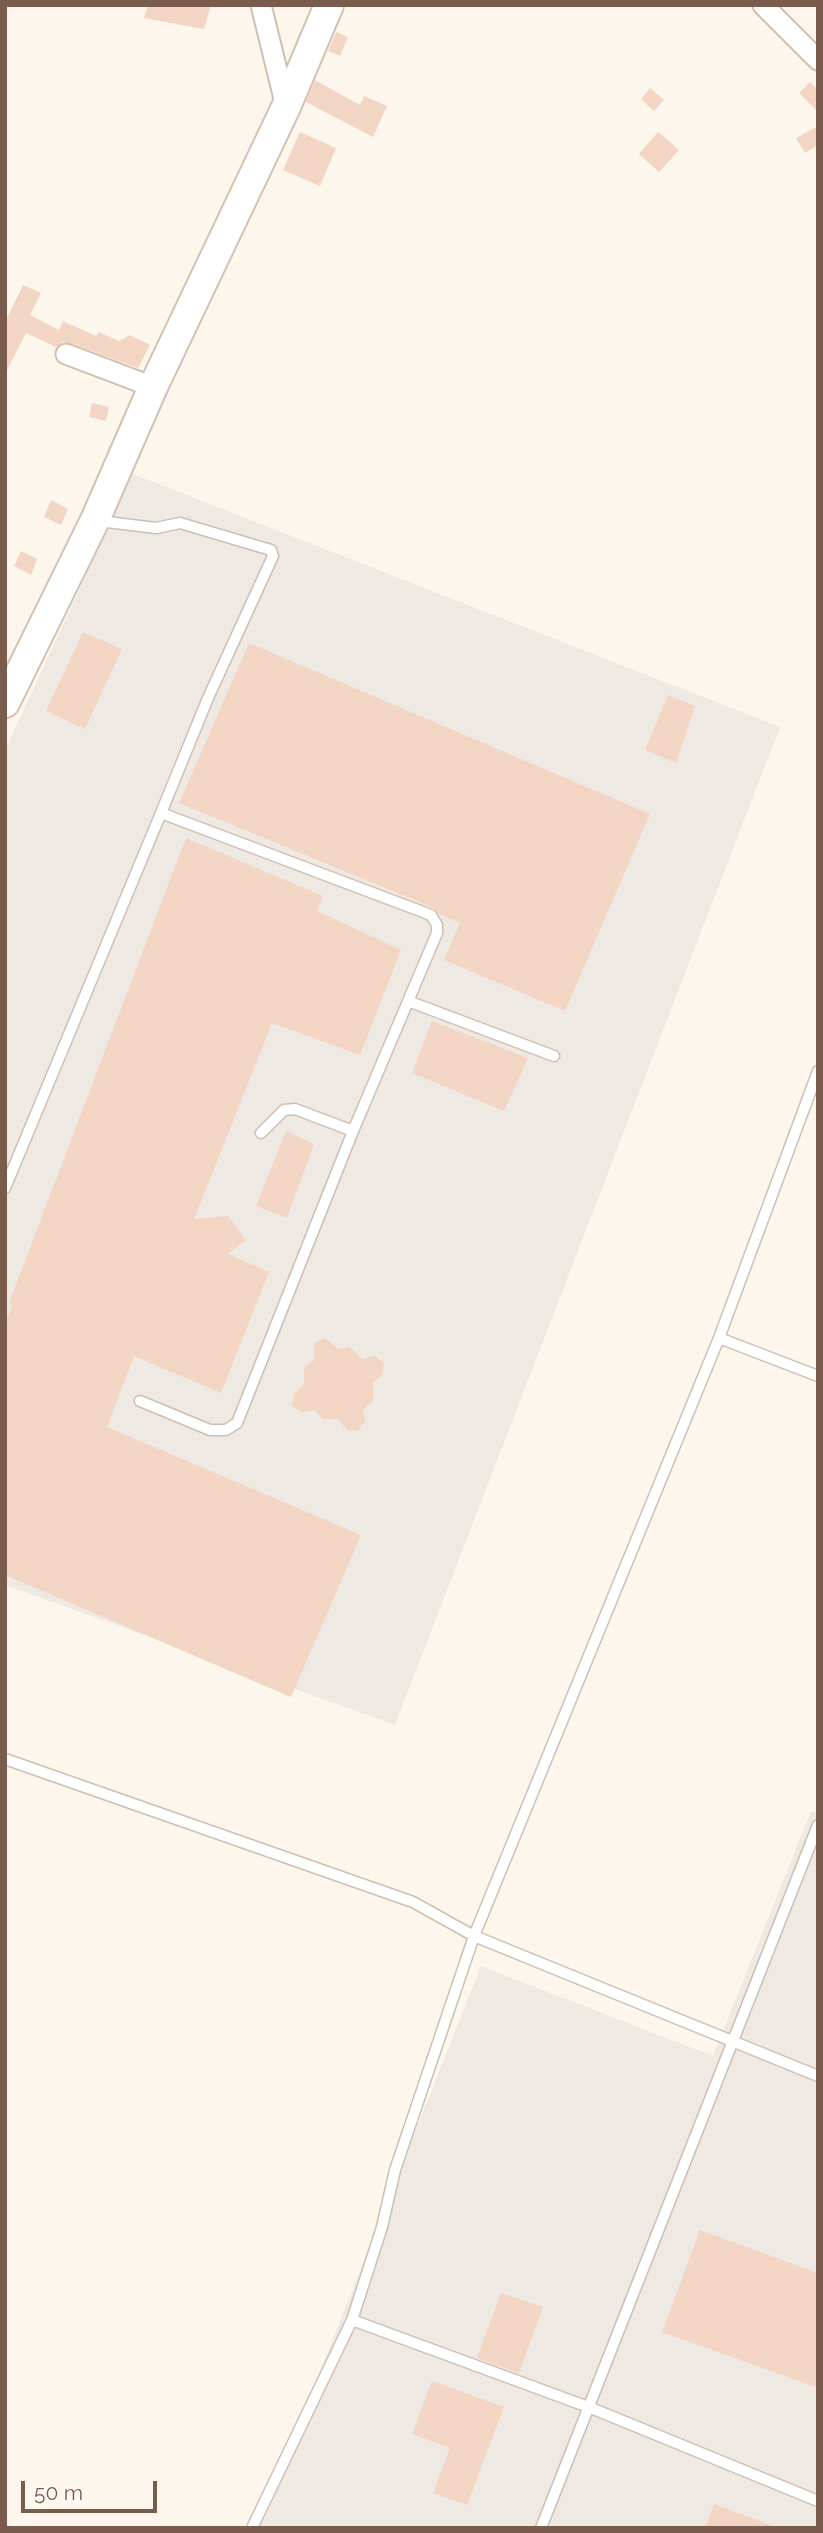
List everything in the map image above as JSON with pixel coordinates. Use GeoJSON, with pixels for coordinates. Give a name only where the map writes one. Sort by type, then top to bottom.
{"type":"FeatureCollection","features":[{"type":"Feature","properties":{"kind":"street"},"geometry":{"type":"LineString","coordinates":[[261,5],[286,107]]}},
{"type":"Feature","properties":{"kind":"street"},"geometry":{"type":"LineString","coordinates":[[5,703],[94,520],[153,387],[286,107],[329,5]]}},
{"type":"Feature","properties":{"kind":"street"},"geometry":{"type":"LineString","coordinates":[[763,5],[818,60]]}},
{"type":"Feature","properties":{"kind":"street"},"geometry":{"type":"LineString","coordinates":[[66,354],[153,387]]}},
{"type":"Feature","properties":{"kind":"lane"},"geometry":{"type":"LineString","coordinates":[[5,1188],[208,698],[274,556],[271,550],[180,523],[156,528],[94,520]]}},
{"type":"Feature","properties":{"kind":"lane"},"geometry":{"type":"LineString","coordinates":[[140,1401],[210,1430],[226,1430],[237,1423],[353,1131],[437,933],[431,915],[161,813]]}},
{"type":"Feature","properties":{"kind":"lane"},"geometry":{"type":"LineString","coordinates":[[408,1001],[554,1056]]}},
{"type":"Feature","properties":{"kind":"lane"},"geometry":{"type":"LineString","coordinates":[[252,2528],[352,2320],[382,2227],[395,2170],[474,1936],[719,1338],[818,1071]]}},
{"type":"Feature","properties":{"kind":"lane"},"geometry":{"type":"LineString","coordinates":[[261,1133],[284,1110],[295,1109],[353,1131]]}},
{"type":"Feature","properties":{"kind":"lane"},"geometry":{"type":"LineString","coordinates":[[719,1338],[818,1376]]}},
{"type":"Feature","properties":{"kind":"lane"},"geometry":{"type":"LineString","coordinates":[[5,1759],[413,1902],[474,1936],[818,2076]]}},
{"type":"Feature","properties":{"kind":"lane"},"geometry":{"type":"LineString","coordinates":[[541,2528],[818,1825]]}},
{"type":"Feature","properties":{"kind":"lane"},"geometry":{"type":"LineString","coordinates":[[352,2320],[590,2407],[818,2501]]}},
{"type":"Feature","properties":{"kind":"shaded area"},"geometry":{"type":"Polygon","coordinates":[[[133,474],[780,727],[395,1725],[5,1585],[5,750],[133,474]]]}},
{"type":"Feature","properties":{"kind":"shaded area"},"geometry":{"type":"Polygon","coordinates":[[[811,1811],[818,1813],[818,2528],[258,2528],[481,1966],[713,2056],[811,1811]]]}},
{"type":"Feature","properties":{"kind":"building"},"geometry":{"type":"Polygon","coordinates":[[[148,5],[211,5],[204,29],[144,18],[148,5]]]}},
{"type":"Feature","properties":{"kind":"building"},"geometry":{"type":"Polygon","coordinates":[[[336,32],[348,37],[340,56],[328,51],[336,32]]]}},
{"type":"Feature","properties":{"kind":"building"},"geometry":{"type":"Polygon","coordinates":[[[315,80],[360,105],[364,96],[387,106],[373,137],[306,102],[315,80]]]}},
{"type":"Feature","properties":{"kind":"building"},"geometry":{"type":"Polygon","coordinates":[[[810,82],[818,90],[818,112],[799,93],[810,82]]]}},
{"type":"Feature","properties":{"kind":"building"},"geometry":{"type":"Polygon","coordinates":[[[650,88],[664,100],[654,111],[641,99],[650,88]]]}},
{"type":"Feature","properties":{"kind":"building"},"geometry":{"type":"Polygon","coordinates":[[[818,126],[818,145],[805,153],[796,138],[818,126]]]}},
{"type":"Feature","properties":{"kind":"building"},"geometry":{"type":"Polygon","coordinates":[[[300,132],[336,148],[320,186],[283,170],[300,132]]]}},
{"type":"Feature","properties":{"kind":"building"},"geometry":{"type":"Polygon","coordinates":[[[658,132],[679,150],[659,172],[639,154],[658,132]]]}},
{"type":"Feature","properties":{"kind":"building"},"geometry":{"type":"Polygon","coordinates":[[[23,285],[41,293],[30,315],[59,330],[63,321],[96,336],[99,332],[119,341],[130,335],[150,345],[138,368],[70,343],[63,342],[56,347],[26,333],[5,374],[5,322],[23,285]]]}},
{"type":"Feature","properties":{"kind":"building"},"geometry":{"type":"Polygon","coordinates":[[[92,403],[109,407],[106,421],[89,417],[92,403]]]}},
{"type":"Feature","properties":{"kind":"building"},"geometry":{"type":"Polygon","coordinates":[[[51,500],[68,509],[61,525],[44,517],[51,500]]]}},
{"type":"Feature","properties":{"kind":"building"},"geometry":{"type":"Polygon","coordinates":[[[21,551],[37,559],[31,575],[14,566],[21,551]]]}},
{"type":"Feature","properties":{"kind":"building"},"geometry":{"type":"Polygon","coordinates":[[[83,632],[122,649],[85,729],[46,711],[83,632]]]}},
{"type":"Feature","properties":{"kind":"building"},"geometry":{"type":"Polygon","coordinates":[[[249,643],[650,814],[565,1011],[444,960],[460,923],[439,914],[434,908],[179,803],[249,643]]]}},
{"type":"Feature","properties":{"kind":"building"},"geometry":{"type":"Polygon","coordinates":[[[668,695],[695,706],[676,763],[645,750],[668,695]]]}},
{"type":"Feature","properties":{"kind":"building"},"geometry":{"type":"Polygon","coordinates":[[[186,838],[323,896],[317,911],[401,950],[360,1055],[272,1023],[194,1219],[228,1216],[246,1240],[228,1254],[269,1272],[221,1393],[134,1356],[107,1427],[361,1535],[291,1697],[5,1575],[5,1323],[13,1305],[9,1303],[186,838]]]}},
{"type":"Feature","properties":{"kind":"building"},"geometry":{"type":"Polygon","coordinates":[[[432,1021],[528,1058],[504,1111],[412,1073],[432,1021]]]}},
{"type":"Feature","properties":{"kind":"building"},"geometry":{"type":"Polygon","coordinates":[[[286,1131],[314,1144],[287,1218],[256,1206],[286,1131]]]}},
{"type":"Feature","properties":{"kind":"building"},"geometry":{"type":"Polygon","coordinates":[[[325,1338],[338,1349],[350,1347],[362,1359],[375,1356],[384,1363],[383,1374],[373,1383],[373,1401],[363,1410],[365,1421],[358,1431],[347,1430],[338,1419],[322,1419],[315,1410],[302,1412],[292,1406],[294,1394],[304,1385],[304,1368],[314,1360],[314,1343],[325,1338]]]}},
{"type":"Feature","properties":{"kind":"building"},"geometry":{"type":"Polygon","coordinates":[[[700,2230],[818,2273],[818,2388],[662,2332],[700,2230]]]}},
{"type":"Feature","properties":{"kind":"building"},"geometry":{"type":"Polygon","coordinates":[[[501,2293],[543,2307],[519,2373],[477,2358],[501,2293]]]}},
{"type":"Feature","properties":{"kind":"building"},"geometry":{"type":"Polygon","coordinates":[[[432,2381],[504,2407],[467,2505],[433,2493],[450,2448],[412,2434],[432,2381]]]}},
{"type":"Feature","properties":{"kind":"building"},"geometry":{"type":"Polygon","coordinates":[[[714,2504],[773,2526],[773,2528],[705,2528],[714,2504]]]}}]}
